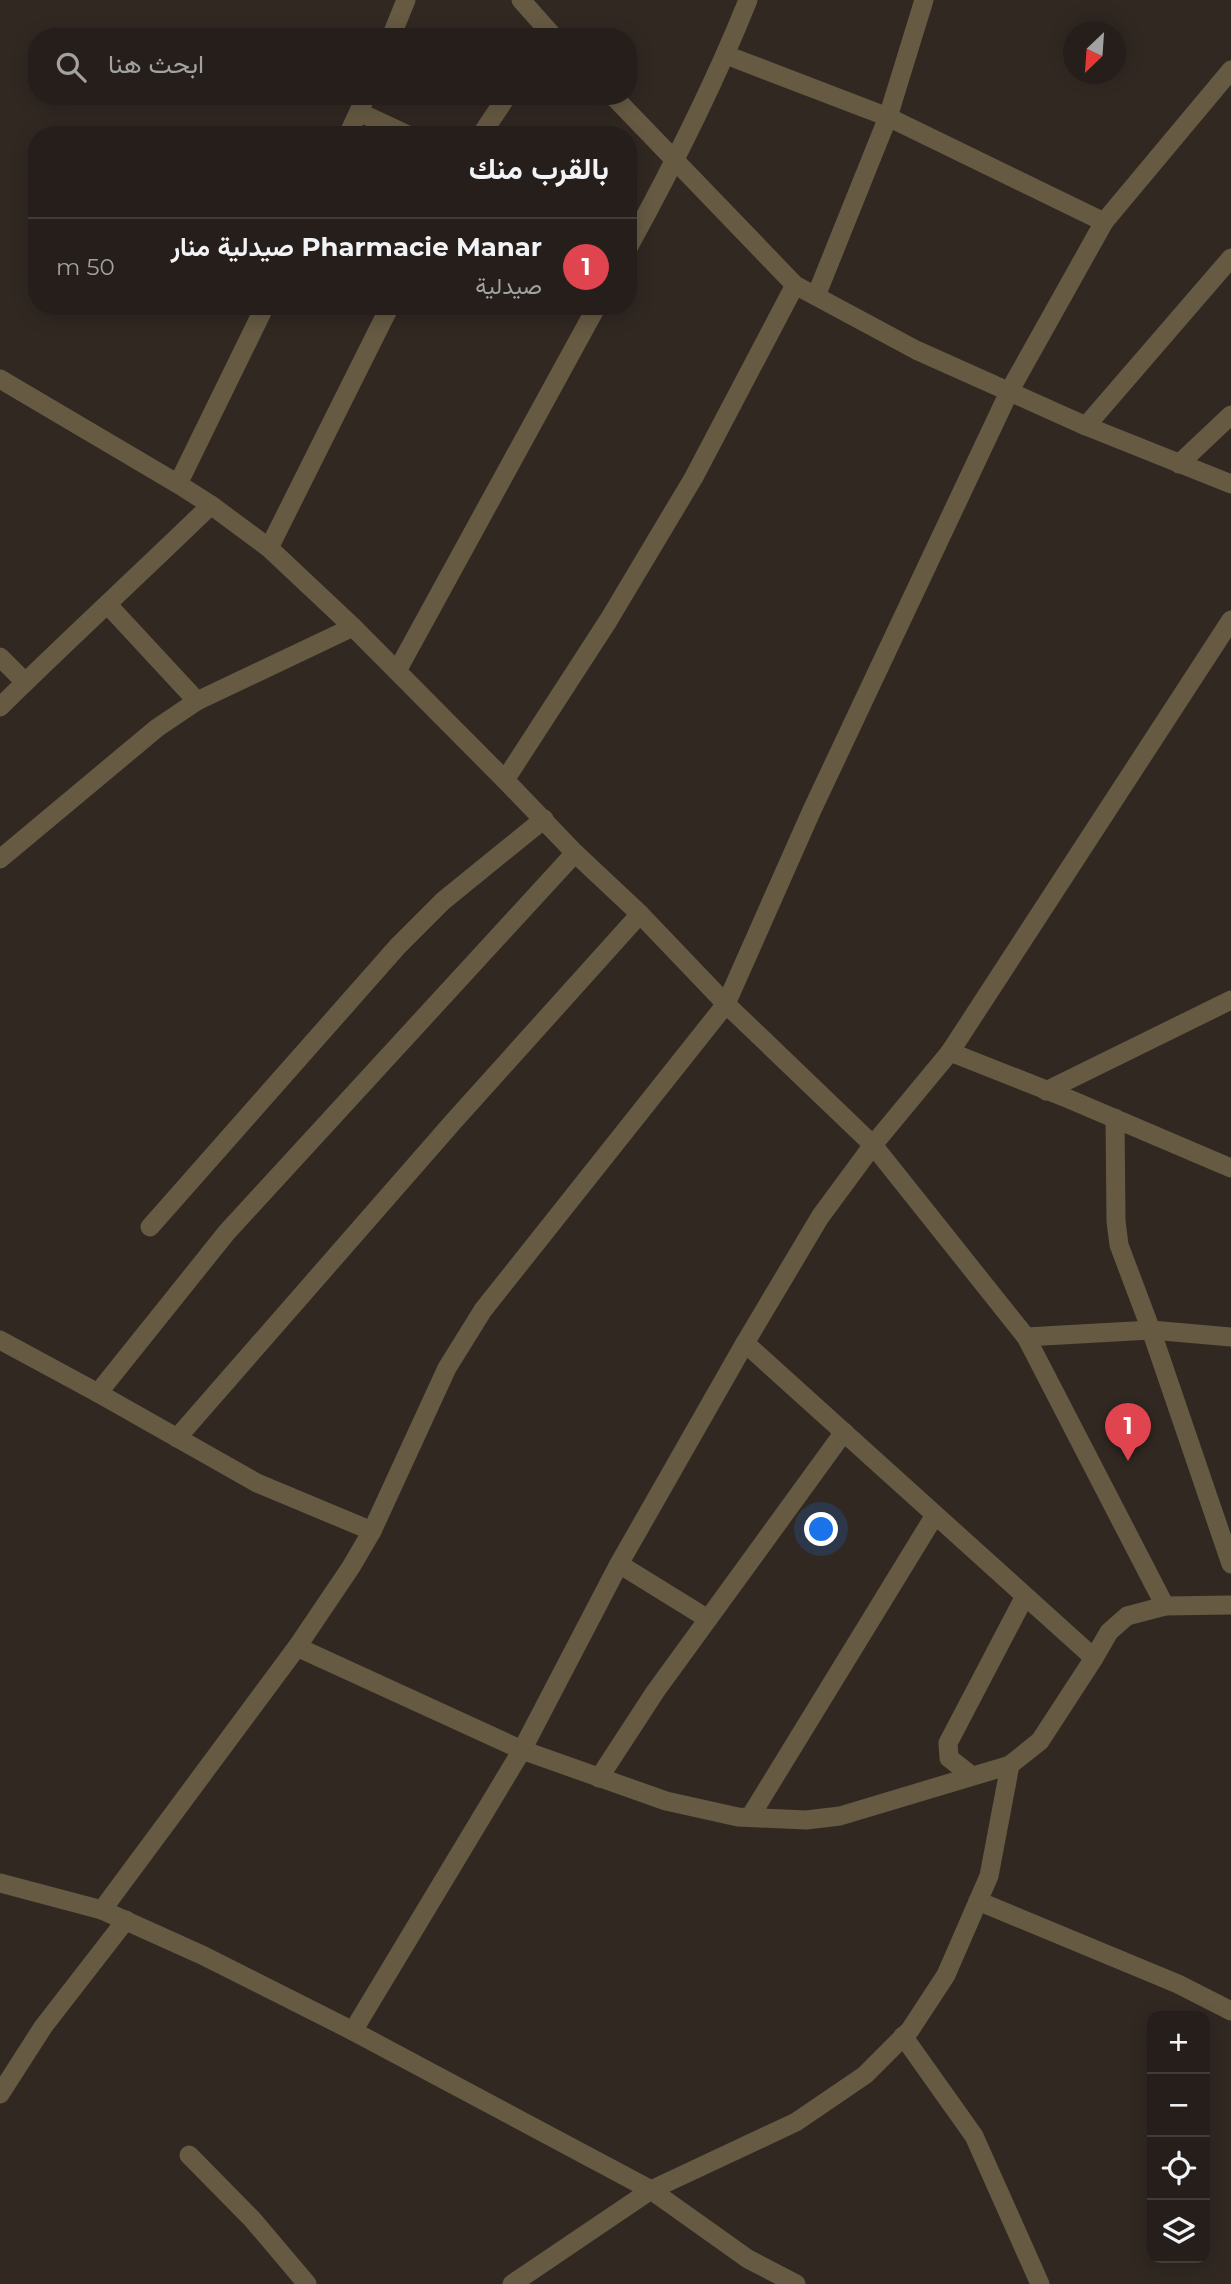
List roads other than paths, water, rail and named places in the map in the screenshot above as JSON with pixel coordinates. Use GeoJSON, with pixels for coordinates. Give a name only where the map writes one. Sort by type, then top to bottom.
{"type":"FeatureCollection","features":[{"type":"Feature","properties":{"kind":"street"},"geometry":{"type":"LineString","coordinates":[[395,28],[406,0]]}},
{"type":"Feature","properties":{"kind":"street"},"geometry":{"type":"LineString","coordinates":[[521,0],[545,28]]}},
{"type":"Feature","properties":{"kind":"street"},"geometry":{"type":"LineString","coordinates":[[637,231],[726,55],[748,0]]}},
{"type":"Feature","properties":{"kind":"street"},"geometry":{"type":"LineString","coordinates":[[816,296],[888,117],[924,0]]}},
{"type":"Feature","properties":{"kind":"street"},"geometry":{"type":"LineString","coordinates":[[726,55],[888,117],[1104,222]]}},
{"type":"Feature","properties":{"kind":"street"},"geometry":{"type":"LineString","coordinates":[[102,1910],[297,1647],[351,1567],[372,1531],[447,1368],[483,1310],[726,1004],[812,810],[1010,390],[1104,222],[1231,70]]}},
{"type":"Feature","properties":{"kind":"street"},"geometry":{"type":"LineString","coordinates":[[352,126],[363,105]]}},
{"type":"Feature","properties":{"kind":"street"},"geometry":{"type":"LineString","coordinates":[[364,105],[395,126]]}},
{"type":"Feature","properties":{"kind":"street"},"geometry":{"type":"LineString","coordinates":[[487,126],[501,105]]}},
{"type":"Feature","properties":{"kind":"street"},"geometry":{"type":"LineString","coordinates":[[621,105],[795,285],[916,350],[1086,426],[1231,484]]}},
{"type":"Feature","properties":{"kind":"street"},"geometry":{"type":"LineString","coordinates":[[1086,426],[1231,258]]}},
{"type":"Feature","properties":{"kind":"street"},"geometry":{"type":"LineString","coordinates":[[505,780],[608,621],[694,477],[795,285]]}},
{"type":"Feature","properties":{"kind":"street"},"geometry":{"type":"LineString","coordinates":[[178,484],[261,315]]}},
{"type":"Feature","properties":{"kind":"street"},"geometry":{"type":"LineString","coordinates":[[269,548],[386,315]]}},
{"type":"Feature","properties":{"kind":"street"},"geometry":{"type":"LineString","coordinates":[[397,671],[592,315]]}},
{"type":"Feature","properties":{"kind":"street"},"geometry":{"type":"LineString","coordinates":[[0,379],[178,484],[269,548],[353,627],[575,853],[640,914],[726,1004],[873,1145],[1026,1337],[1165,1606]]}},
{"type":"Feature","properties":{"kind":"street"},"geometry":{"type":"LineString","coordinates":[[1179,464],[1231,415]]}},
{"type":"Feature","properties":{"kind":"street"},"geometry":{"type":"LineString","coordinates":[[0,707],[211,505]]}},
{"type":"Feature","properties":{"kind":"street"},"geometry":{"type":"LineString","coordinates":[[108,605],[197,701]]}},
{"type":"Feature","properties":{"kind":"street"},"geometry":{"type":"LineString","coordinates":[[353,2031],[522,1750],[620,1564],[820,1217],[873,1145],[950,1052],[1231,620]]}},
{"type":"Feature","properties":{"kind":"street"},"geometry":{"type":"LineString","coordinates":[[0,859],[157,728],[197,701],[353,627]]}},
{"type":"Feature","properties":{"kind":"street"},"geometry":{"type":"LineString","coordinates":[[0,657],[25,682]]}},
{"type":"Feature","properties":{"kind":"street"},"geometry":{"type":"LineString","coordinates":[[150,1227],[398,946],[443,901],[544,819]]}},
{"type":"Feature","properties":{"kind":"street"},"geometry":{"type":"LineString","coordinates":[[98,1393],[227,1232],[575,853]]}},
{"type":"Feature","properties":{"kind":"street"},"geometry":{"type":"LineString","coordinates":[[177,1438],[463,1111],[640,914]]}},
{"type":"Feature","properties":{"kind":"street"},"geometry":{"type":"LineString","coordinates":[[1046,1091],[1231,1000]]}},
{"type":"Feature","properties":{"kind":"street"},"geometry":{"type":"LineString","coordinates":[[950,1052],[1231,1168]]}},
{"type":"Feature","properties":{"kind":"street"},"geometry":{"type":"LineString","coordinates":[[1115,1118],[1116,1221],[1119,1245],[1231,1564]]}},
{"type":"Feature","properties":{"kind":"street"},"geometry":{"type":"LineString","coordinates":[[1026,1337],[1151,1331],[1231,1337]]}},
{"type":"Feature","properties":{"kind":"street"},"geometry":{"type":"LineString","coordinates":[[0,1340],[257,1483],[372,1531]]}},
{"type":"Feature","properties":{"kind":"street"},"geometry":{"type":"LineString","coordinates":[[745,1343],[1094,1658]]}},
{"type":"Feature","properties":{"kind":"street"},"geometry":{"type":"LineString","coordinates":[[599,1778],[655,1692],[844,1432]]}},
{"type":"Feature","properties":{"kind":"street"},"geometry":{"type":"LineString","coordinates":[[750,1817],[935,1515]]}},
{"type":"Feature","properties":{"kind":"street"},"geometry":{"type":"LineString","coordinates":[[620,1564],[708,1619]]}},
{"type":"Feature","properties":{"kind":"street"},"geometry":{"type":"LineString","coordinates":[[972,1776],[949,1758],[948,1743],[1025,1596]]}},
{"type":"Feature","properties":{"kind":"street"},"geometry":{"type":"LineString","coordinates":[[297,1647],[522,1750],[666,1801],[750,1817],[806,1820],[840,1816],[1010,1765],[1040,1741],[1109,1632],[1127,1616],[1165,1606],[1231,1605]]}},
{"type":"Feature","properties":{"kind":"street"},"geometry":{"type":"LineString","coordinates":[[512,2284],[651,2190],[796,2122],[865,2075],[910,2029],[946,1975],[989,1876],[1010,1765]]}},
{"type":"Feature","properties":{"kind":"street"},"geometry":{"type":"LineString","coordinates":[[0,1883],[102,1910],[126,1920],[353,2031],[651,2190],[748,2259],[793,2283]]}},
{"type":"Feature","properties":{"kind":"street"},"geometry":{"type":"LineString","coordinates":[[978,1901],[1178,1984],[1231,2011]]}},
{"type":"Feature","properties":{"kind":"street"},"geometry":{"type":"LineString","coordinates":[[0,2094],[43,2027],[126,1920]]}},
{"type":"Feature","properties":{"kind":"street"},"geometry":{"type":"LineString","coordinates":[[903,2036],[974,2136],[1040,2284]]}},
{"type":"Feature","properties":{"kind":"street"},"geometry":{"type":"LineString","coordinates":[[189,2155],[252,2219],[307,2284]]}},
{"type":"Feature","properties":{"kind":"place","name":"Pharmacie Manar صيدلية منار"},"geometry":{"type":"Point","coordinates":[1128,1461]}}]}
